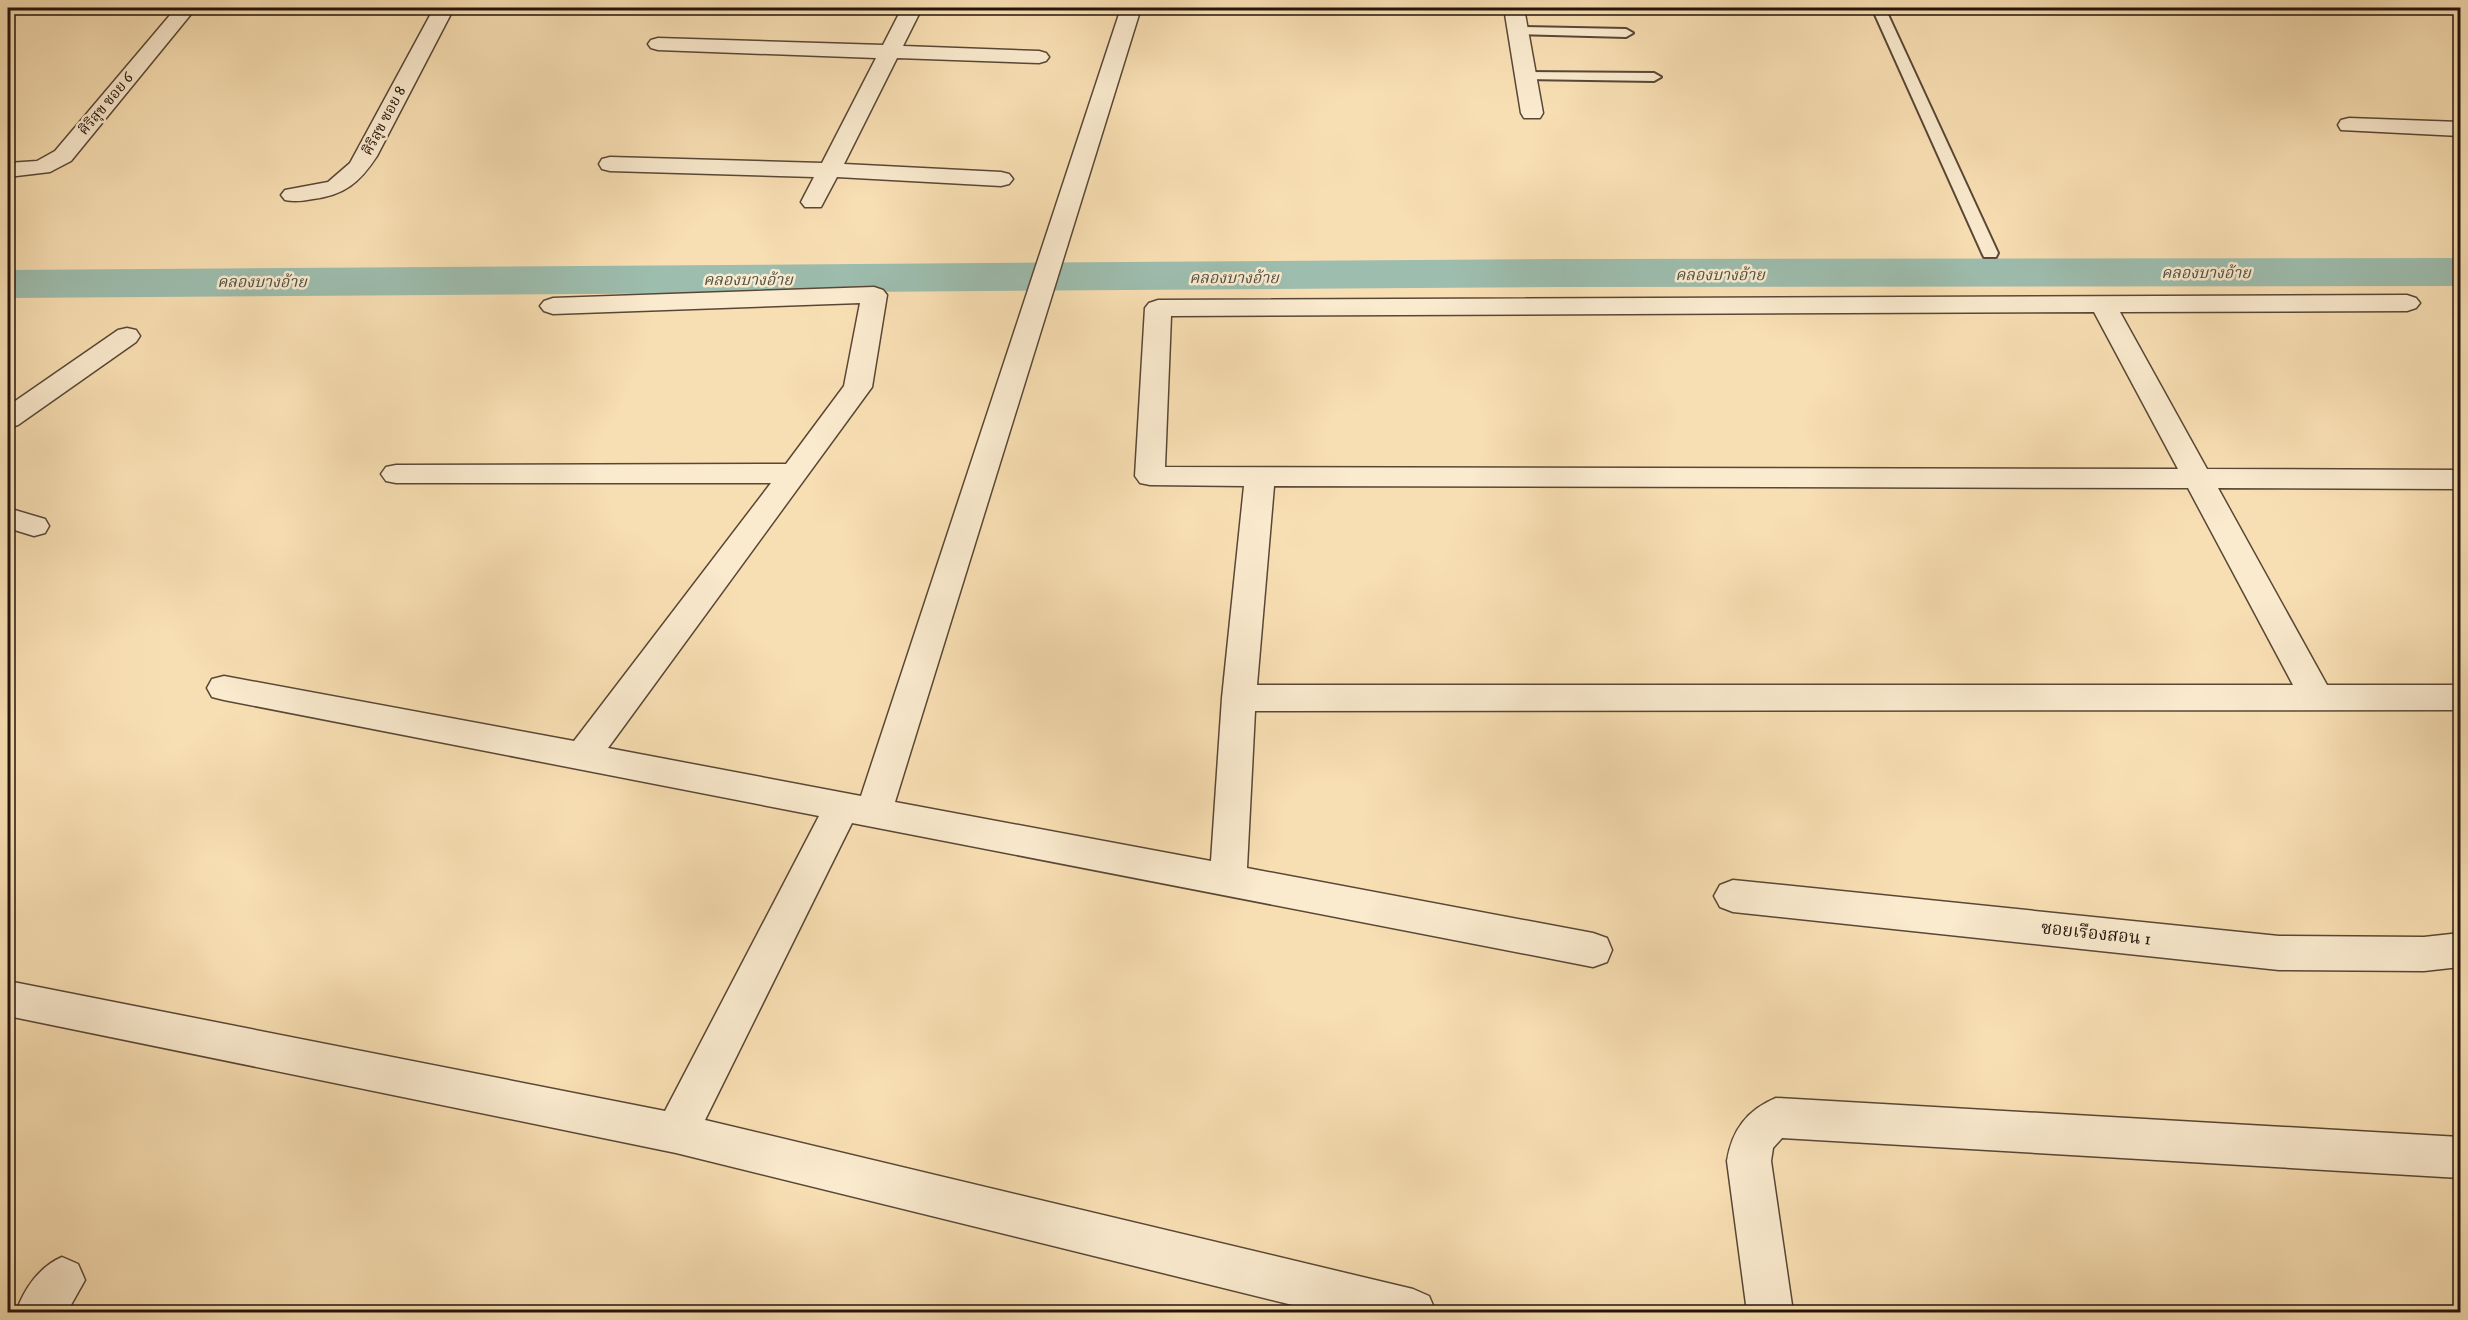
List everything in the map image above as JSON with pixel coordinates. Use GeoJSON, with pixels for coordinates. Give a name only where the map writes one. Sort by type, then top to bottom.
{"type":"FeatureCollection","features":[{"type":"Feature","properties":{"kind":"street","name":"ศิริสุข ซอย 6"},"geometry":{"type":"LineString","coordinates":[[8,170],[42,167],[63,156],[186,8]]}},
{"type":"Feature","properties":{"kind":"street","name":"ศิริสุข ซอย 8"},"geometry":{"type":"LineString","coordinates":[[292,195],[330,189],[352,178],[366,156],[444,8]]}},
{"type":"Feature","properties":{"kind":"street"},"geometry":{"type":"LineString","coordinates":[[813,202],[912,8]]}},
{"type":"Feature","properties":{"kind":"street"},"geometry":{"type":"LineString","coordinates":[[676,1133],[858,809],[1131,8]]}},
{"type":"Feature","properties":{"kind":"street"},"geometry":{"type":"LineString","coordinates":[[1514,8],[1532,113]]}},
{"type":"Feature","properties":{"kind":"street"},"geometry":{"type":"LineString","coordinates":[[658,44],[1039,57]]}},
{"type":"Feature","properties":{"kind":"street"},"geometry":{"type":"LineString","coordinates":[[2349,124],[2460,129]]}},
{"type":"Feature","properties":{"kind":"street"},"geometry":{"type":"LineString","coordinates":[[610,164],[829,170],[1001,179]]}},
{"type":"Feature","properties":{"kind":"street"},"geometry":{"type":"LineString","coordinates":[[553,306],[874,295],[858,387],[582,757]]}},
{"type":"Feature","properties":{"kind":"street"},"geometry":{"type":"LineString","coordinates":[[2408,303],[1158,308],[1150,476],[2460,479]]}},
{"type":"Feature","properties":{"kind":"street"},"geometry":{"type":"LineString","coordinates":[[2103,304],[2317,698]]}},
{"type":"Feature","properties":{"kind":"street"},"geometry":{"type":"LineString","coordinates":[[8,419],[127,336]]}},
{"type":"Feature","properties":{"kind":"street"},"geometry":{"type":"LineString","coordinates":[[396,474],[795,473]]}},
{"type":"Feature","properties":{"kind":"street"},"geometry":{"type":"LineString","coordinates":[[1228,880],[1239,698],[1260,476]]}},
{"type":"Feature","properties":{"kind":"street"},"geometry":{"type":"LineString","coordinates":[[224,688],[1593,950]]}},
{"type":"Feature","properties":{"kind":"street"},"geometry":{"type":"LineString","coordinates":[[1239,698],[2460,698]]}},
{"type":"Feature","properties":{"kind":"street","name":"ซอยเรืองสอน 1"},"geometry":{"type":"LineString","coordinates":[[1733,896],[2279,952],[2424,954],[2460,950]]}},
{"type":"Feature","properties":{"kind":"street"},"geometry":{"type":"LineString","coordinates":[[8,999],[676,1133],[1413,1312]]}},
{"type":"Feature","properties":{"kind":"street"},"geometry":{"type":"LineString","coordinates":[[1770,1312],[1749,1161],[1750,1146],[1760,1128],[1776,1118],[2460,1158]]}},
{"type":"Feature","properties":{"kind":"lane"},"geometry":{"type":"LineString","coordinates":[[1878,8],[1990,253]]}},
{"type":"Feature","properties":{"kind":"lane"},"geometry":{"type":"LineString","coordinates":[[1519,31],[1626,33]]}},
{"type":"Feature","properties":{"kind":"lane"},"geometry":{"type":"LineString","coordinates":[[1526,76],[1654,78]]}},
{"type":"Feature","properties":{"kind":"waterway","name":"คลองบางอ้าย"},"geometry":{"type":"LineString","coordinates":[[8,284],[1559,273],[2460,272]]}}]}
